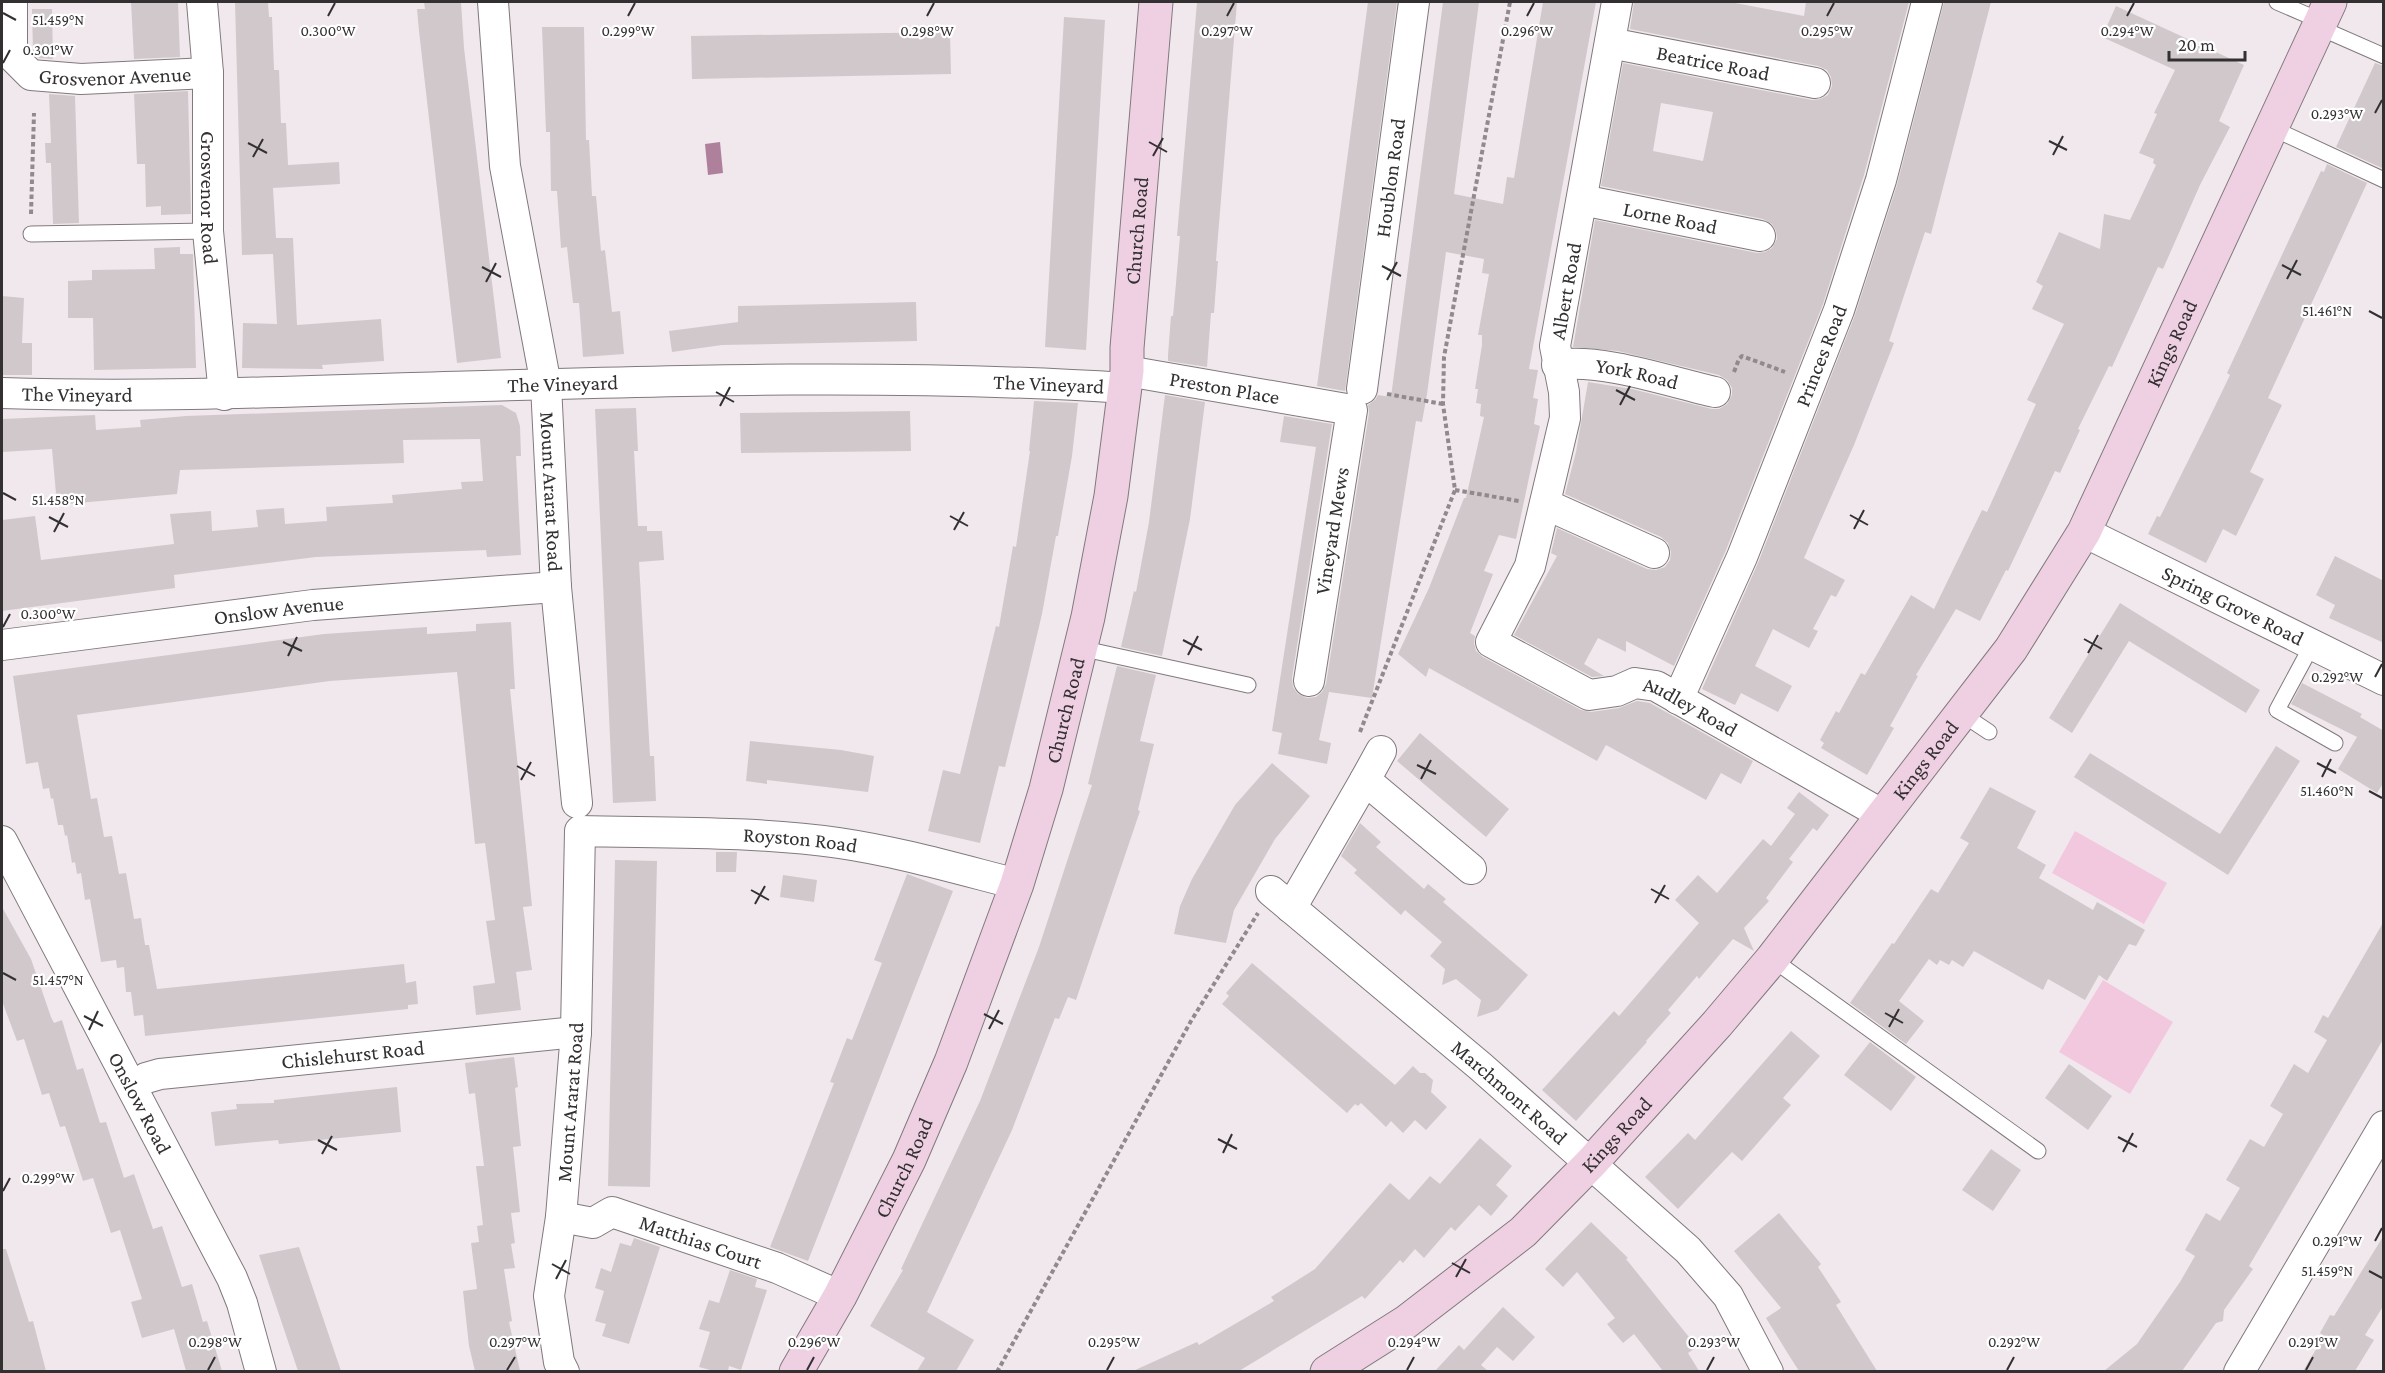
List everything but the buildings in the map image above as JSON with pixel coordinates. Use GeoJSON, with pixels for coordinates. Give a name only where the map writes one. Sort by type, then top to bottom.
{"type":"FeatureCollection","features":[{"type":"Feature","properties":{"kind":"street","name":"Grosvenor Avenue"},"geometry":{"type":"LineString","coordinates":[[12,2],[12,56],[31,75],[81,80],[208,73]]}},
{"type":"Feature","properties":{"kind":"street","name":"Grosvenor Road"},"geometry":{"type":"LineString","coordinates":[[202,2],[208,73],[208,231],[224,394]]}},
{"type":"Feature","properties":{"kind":"street","name":"Mount Ararat Road"},"geometry":{"type":"LineString","coordinates":[[493,2],[505,166],[546,385],[556,587],[578,817],[576,1032],[561,1217],[549,1296],[559,1362],[564,1371]]}},
{"type":"Feature","properties":{"kind":"street","name":"Church Road"},"geometry":{"type":"LineString","coordinates":[[795,1371],[840,1296],[909,1160],[951,1062],[1017,884],[1046,789],[1080,648],[1111,496],[1126,380],[1156,2]]}},
{"type":"Feature","properties":{"kind":"street","name":"Houblon Road"},"geometry":{"type":"LineString","coordinates":[[1362,389],[1414,2]]}},
{"type":"Feature","properties":{"kind":"street","name":"Albert Road"},"geometry":{"type":"LineString","coordinates":[[1491,642],[1530,566],[1565,418],[1564,392],[1555,346],[1617,2]]}},
{"type":"Feature","properties":{"kind":"street","name":"Princes Road"},"geometry":{"type":"LineString","coordinates":[[1678,699],[1742,557],[1839,310],[1881,180],[1927,2]]}},
{"type":"Feature","properties":{"kind":"street","name":"Kings Road"},"geometry":{"type":"LineString","coordinates":[[1327,1371],[1406,1322],[1523,1232],[1591,1163],[1717,1024],[1772,959],[2011,649],[2084,532],[2323,16]]}},
{"type":"Feature","properties":{"kind":"street","name":"Beatrice Road"},"geometry":{"type":"LineString","coordinates":[[1610,43],[1815,83]]}},
{"type":"Feature","properties":{"kind":"street","name":"Lorne Road"},"geometry":{"type":"LineString","coordinates":[[1582,200],[1760,236]]}},
{"type":"Feature","properties":{"kind":"street","name":"York Road"},"geometry":{"type":"LineString","coordinates":[[1557,364],[1573,362],[1597,364],[1715,393]]}},
{"type":"Feature","properties":{"kind":"street","name":"The Vineyard"},"geometry":{"type":"LineString","coordinates":[[2,393],[224,394],[546,385],[880,380],[1126,380]]}},
{"type":"Feature","properties":{"kind":"street","name":"Preston Place"},"geometry":{"type":"LineString","coordinates":[[1126,380],[1323,405]]}},
{"type":"Feature","properties":{"kind":"street","name":"Vineyard Mews"},"geometry":{"type":"LineString","coordinates":[[1309,681],[1352,410],[1323,405]]}},
{"type":"Feature","properties":{"kind":"street"},"geometry":{"type":"LineString","coordinates":[[1544,504],[1654,553]]}},
{"type":"Feature","properties":{"kind":"street","name":"Spring Grove Road"},"geometry":{"type":"LineString","coordinates":[[2084,532],[2384,680]]}},
{"type":"Feature","properties":{"kind":"street","name":"Onslow Avenue"},"geometry":{"type":"LineString","coordinates":[[2,645],[313,604],[556,587]]}},
{"type":"Feature","properties":{"kind":"street","name":"Audley Road"},"geometry":{"type":"LineString","coordinates":[[1491,642],[1589,695],[1617,691],[1635,683],[1656,686],[1883,815]]}},
{"type":"Feature","properties":{"kind":"street"},"geometry":{"type":"LineString","coordinates":[[1381,751],[1365,780],[1471,869]]}},
{"type":"Feature","properties":{"kind":"street","name":"Marchmont Road"},"geometry":{"type":"LineString","coordinates":[[1365,780],[1281,899],[1480,1066],[1688,1250],[1728,1296],[1768,1371]]}},
{"type":"Feature","properties":{"kind":"street","name":"Royston Road"},"geometry":{"type":"LineString","coordinates":[[578,817],[738,835],[839,843],[903,855],[1017,884]]}},
{"type":"Feature","properties":{"kind":"street","name":"Onslow Road"},"geometry":{"type":"LineString","coordinates":[[4,853],[132,1087],[232,1278],[242,1303],[261,1371]]}},
{"type":"Feature","properties":{"kind":"street","name":"Chislehurst Road"},"geometry":{"type":"LineString","coordinates":[[132,1087],[146,1078],[160,1074],[576,1032]]}},
{"type":"Feature","properties":{"kind":"street"},"geometry":{"type":"LineString","coordinates":[[2239,1371],[2384,1126]]}},
{"type":"Feature","properties":{"kind":"street","name":"Matthias Court"},"geometry":{"type":"LineString","coordinates":[[561,1217],[593,1223],[612,1212],[777,1268],[840,1296]]}},
{"type":"Feature","properties":{"kind":"lane"},"geometry":{"type":"LineString","coordinates":[[2277,2],[2323,16],[2384,56]]}},
{"type":"Feature","properties":{"kind":"lane"},"geometry":{"type":"LineString","coordinates":[[2272,128],[2384,180]]}},
{"type":"Feature","properties":{"kind":"lane"},"geometry":{"type":"LineString","coordinates":[[31,234],[208,231]]}},
{"type":"Feature","properties":{"kind":"lane"},"geometry":{"type":"LineString","coordinates":[[2312,645],[2277,710],[2335,743]]}},
{"type":"Feature","properties":{"kind":"lane"},"geometry":{"type":"LineString","coordinates":[[1080,648],[1248,685]]}},
{"type":"Feature","properties":{"kind":"lane"},"geometry":{"type":"LineString","coordinates":[[1962,714],[1989,732]]}},
{"type":"Feature","properties":{"kind":"lane"},"geometry":{"type":"LineString","coordinates":[[1772,959],[2038,1151]]}},
{"type":"Feature","properties":{"kind":"path"},"geometry":{"type":"LineString","coordinates":[[31,234],[34,113]]}},
{"type":"Feature","properties":{"kind":"path"},"geometry":{"type":"LineString","coordinates":[[1715,393],[1720,371],[1733,374],[1742,356],[1812,381]]}},
{"type":"Feature","properties":{"kind":"path"},"geometry":{"type":"LineString","coordinates":[[1362,389],[1443,404]]}},
{"type":"Feature","properties":{"kind":"path"},"geometry":{"type":"LineString","coordinates":[[1455,490],[1544,504]]}},
{"type":"Feature","properties":{"kind":"shaded area"},"geometry":{"type":"Polygon","coordinates":[[[720,142],[723,173],[708,175],[705,144],[720,142]]]}},
{"type":"Feature","properties":{"kind":"shaded area"},"geometry":{"type":"Polygon","coordinates":[[[2075,831],[2167,883],[2144,924],[2052,873],[2075,831]]]}},
{"type":"Feature","properties":{"kind":"shaded area"},"geometry":{"type":"Polygon","coordinates":[[[2103,980],[2173,1022],[2130,1094],[2059,1052],[2103,980]]]}}]}
